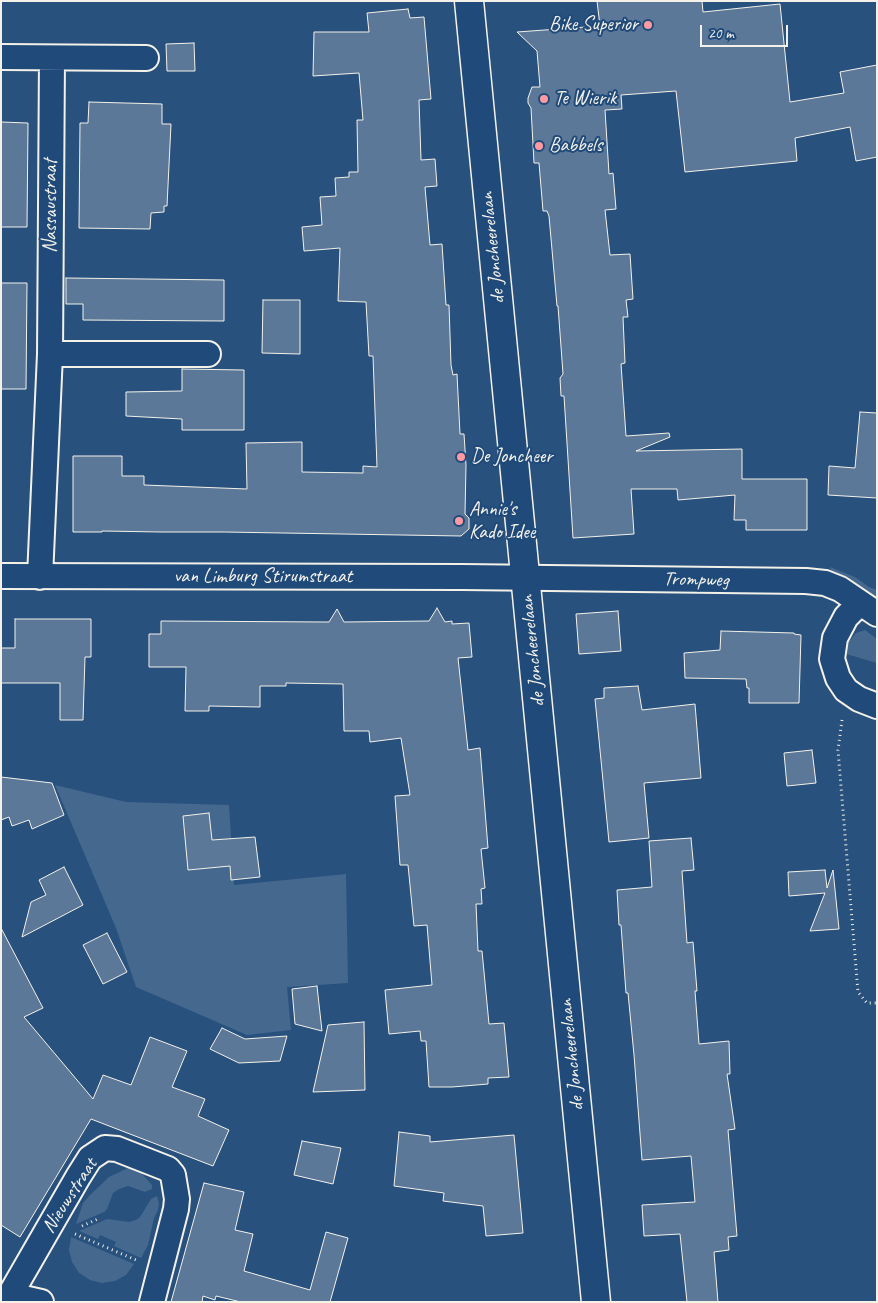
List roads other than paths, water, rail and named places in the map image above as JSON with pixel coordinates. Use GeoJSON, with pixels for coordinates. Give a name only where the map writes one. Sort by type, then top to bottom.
{"type":"FeatureCollection","features":[{"type":"Feature","properties":{"kind":"main road","name":"de Joncheerelaan"},"geometry":{"type":"LineString","coordinates":[[469,1],[596,1302]]}},
{"type":"Feature","properties":{"kind":"street"},"geometry":{"type":"LineString","coordinates":[[1,57],[146,58]]}},
{"type":"Feature","properties":{"kind":"street","name":"Nassaustraat"},"geometry":{"type":"LineString","coordinates":[[40,577],[50,354],[52,58]]}},
{"type":"Feature","properties":{"kind":"street"},"geometry":{"type":"LineString","coordinates":[[50,354],[208,354]]}},
{"type":"Feature","properties":{"kind":"street","name":"van Limburg Stirumstraat"},"geometry":{"type":"LineString","coordinates":[[1,576],[526,578]]}},
{"type":"Feature","properties":{"kind":"street","name":"Trompweg"},"geometry":{"type":"LineString","coordinates":[[526,578],[806,581],[826,583],[840,589],[868,608]]}},
{"type":"Feature","properties":{"kind":"street","name":"Trompweg"},"geometry":{"type":"LineString","coordinates":[[868,608],[846,617],[835,638],[832,659],[838,678],[846,690],[858,698],[877,706]]}},
{"type":"Feature","properties":{"kind":"street","name":"Nieuwstraat"},"geometry":{"type":"LineString","coordinates":[[41,1302],[8,1293],[90,1158],[105,1148],[117,1149],[168,1169],[173,1175],[177,1199],[176,1209],[154,1294]]}},
{"type":"Feature","properties":{"kind":"place","name":"Bike Superior"},"geometry":{"type":"Point","coordinates":[648,25]}},
{"type":"Feature","properties":{"kind":"place","name":"Te Wierik"},"geometry":{"type":"Point","coordinates":[544,99]}},
{"type":"Feature","properties":{"kind":"place","name":"Babbels"},"geometry":{"type":"Point","coordinates":[539,146]}},
{"type":"Feature","properties":{"kind":"place","name":"De Joncheer"},"geometry":{"type":"Point","coordinates":[461,457]}},
{"type":"Feature","properties":{"kind":"place","name":"Annie's Kado Idee"},"geometry":{"type":"Point","coordinates":[459,521]}}]}
